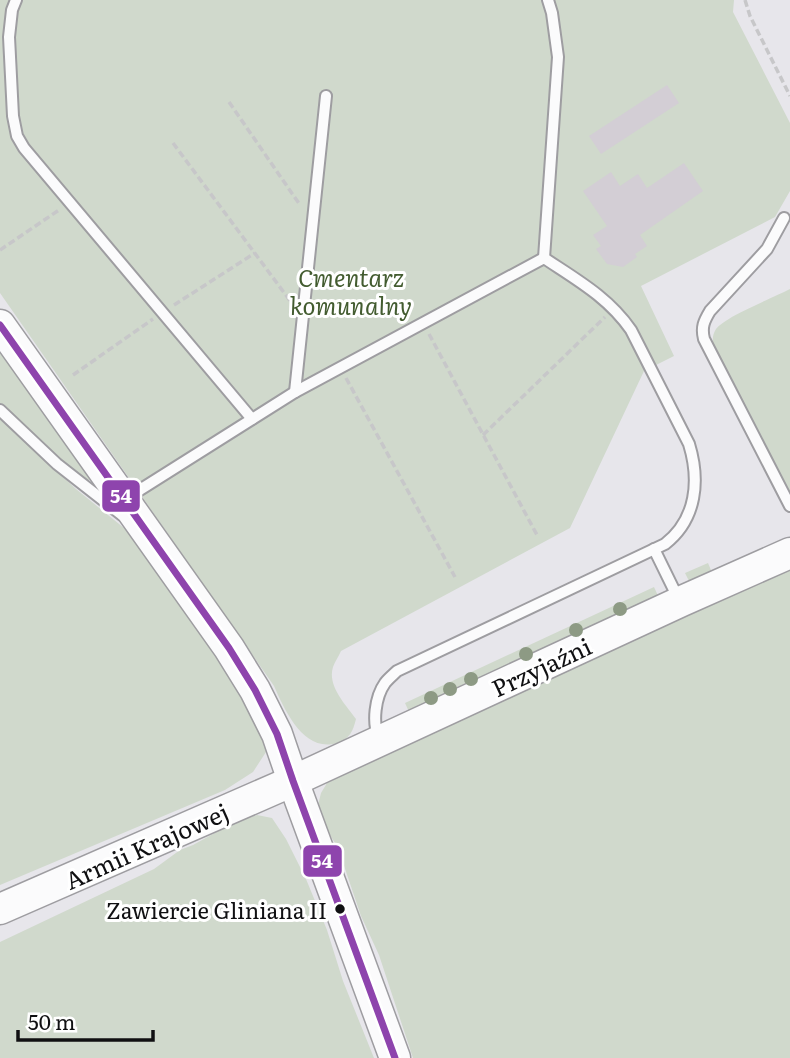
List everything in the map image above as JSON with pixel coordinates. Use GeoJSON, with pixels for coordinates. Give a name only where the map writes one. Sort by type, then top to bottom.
{"type":"FeatureCollection","features":[{"type":"Feature","properties":{"kind":"street"},"geometry":{"type":"LineString","coordinates":[[0,325],[229,648],[254,690],[277,734],[395,1058]]}},
{"type":"Feature","properties":{"kind":"street","name":"Przyjaźni"},"geometry":{"type":"LineString","coordinates":[[293,781],[790,553]]}},
{"type":"Feature","properties":{"kind":"street","name":"Armii Krajowej"},"geometry":{"type":"LineString","coordinates":[[0,909],[293,781]]}},
{"type":"Feature","properties":{"kind":"lane"},"geometry":{"type":"LineString","coordinates":[[16,0],[9,37],[13,116],[17,136],[24,148],[252,419]]}},
{"type":"Feature","properties":{"kind":"lane"},"geometry":{"type":"LineString","coordinates":[[544,258],[558,57],[548,0]]}},
{"type":"Feature","properties":{"kind":"lane"},"geometry":{"type":"LineString","coordinates":[[295,392],[326,96]]}},
{"type":"Feature","properties":{"kind":"lane"},"geometry":{"type":"LineString","coordinates":[[784,218],[767,249],[710,311],[702,331],[790,506]]}},
{"type":"Feature","properties":{"kind":"lane"},"geometry":{"type":"LineString","coordinates":[[380,740],[374,724],[378,702],[384,684],[397,671],[665,544],[684,523],[692,508],[695,490],[693,456],[689,444],[631,330],[600,295],[544,258]]}},
{"type":"Feature","properties":{"kind":"lane"},"geometry":{"type":"LineString","coordinates":[[124,499],[295,392],[544,258]]}},
{"type":"Feature","properties":{"kind":"lane"},"geometry":{"type":"LineString","coordinates":[[0,410],[57,464],[99,498],[145,529]]}},
{"type":"Feature","properties":{"kind":"lane"},"geometry":{"type":"LineString","coordinates":[[654,549],[680,603]]}},
{"type":"Feature","properties":{"kind":"path"},"geometry":{"type":"LineString","coordinates":[[746,0],[750,16],[790,96]]}},
{"type":"Feature","properties":{"kind":"path"},"geometry":{"type":"LineString","coordinates":[[229,102],[313,224]]}},
{"type":"Feature","properties":{"kind":"path"},"geometry":{"type":"LineString","coordinates":[[173,143],[303,318]]}},
{"type":"Feature","properties":{"kind":"path"},"geometry":{"type":"LineString","coordinates":[[0,250],[69,202]]}},
{"type":"Feature","properties":{"kind":"path"},"geometry":{"type":"LineString","coordinates":[[483,435],[614,308]]}},
{"type":"Feature","properties":{"kind":"path"},"geometry":{"type":"LineString","coordinates":[[423,323],[537,535]]}},
{"type":"Feature","properties":{"kind":"path"},"geometry":{"type":"LineString","coordinates":[[340,367],[455,577]]}},
{"type":"Feature","properties":{"kind":"green space","name":"Cmentarz komunalny"},"geometry":{"type":"Polygon","coordinates":[[[0,0],[734,0],[733,12],[790,123],[790,191],[775,217],[641,286],[674,356],[644,371],[570,528],[341,651],[333,667],[333,681],[338,695],[356,719],[350,734],[337,743],[315,742],[297,728],[274,686],[0,293],[0,0]]]}},
{"type":"Feature","properties":{"kind":"green space"},"geometry":{"type":"Polygon","coordinates":[[[790,289],[790,493],[715,351],[713,335],[721,324],[729,319],[790,289]]]}},
{"type":"Feature","properties":{"kind":"green space"},"geometry":{"type":"Polygon","coordinates":[[[0,346],[92,477],[88,481],[77,476],[0,403],[0,346]]]}},
{"type":"Feature","properties":{"kind":"green space"},"geometry":{"type":"Polygon","coordinates":[[[0,418],[76,489],[124,528],[224,655],[267,735],[266,752],[253,772],[225,790],[0,885],[0,418]]]}},
{"type":"Feature","properties":{"kind":"green space"},"geometry":{"type":"Polygon","coordinates":[[[708,563],[713,575],[691,585],[685,573],[708,563]]]}},
{"type":"Feature","properties":{"kind":"green space"},"geometry":{"type":"Polygon","coordinates":[[[790,564],[790,1058],[413,1058],[379,955],[361,916],[338,848],[322,822],[318,805],[327,783],[421,734],[790,564]]]}},
{"type":"Feature","properties":{"kind":"green space"},"geometry":{"type":"Polygon","coordinates":[[[654,587],[659,598],[410,714],[405,703],[654,587]]]}},
{"type":"Feature","properties":{"kind":"green space"},"geometry":{"type":"Polygon","coordinates":[[[257,815],[272,818],[306,879],[374,1058],[0,1058],[0,942],[154,869],[180,850],[233,823],[257,815]]]}},
{"type":"Feature","properties":{"kind":"building"},"geometry":{"type":"Polygon","coordinates":[[[667,85],[679,103],[601,154],[589,136],[667,85]]]}},
{"type":"Feature","properties":{"kind":"building"},"geometry":{"type":"Polygon","coordinates":[[[684,163],[703,191],[640,235],[647,246],[635,254],[637,257],[623,267],[607,264],[596,249],[601,246],[593,235],[607,226],[583,191],[611,172],[620,186],[638,174],[647,188],[684,163]]]}},
{"type":"Feature","properties":{"kind":"transit line","name":"54"},"geometry":{"type":"LineString","coordinates":[[0,325],[229,648],[255,690],[277,734],[395,1058]]}},
{"type":"Feature","properties":{"kind":"place","name":"Zawiercie Gliniana II"},"geometry":{"type":"Point","coordinates":[340,909]}}]}
